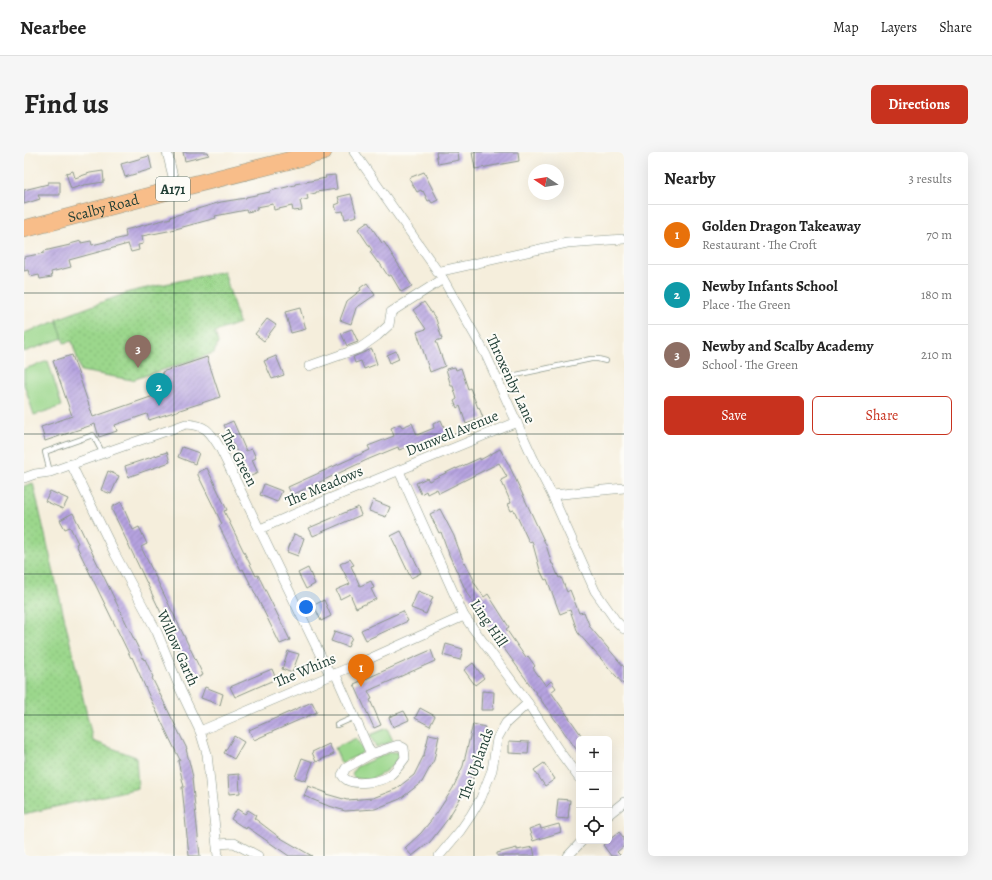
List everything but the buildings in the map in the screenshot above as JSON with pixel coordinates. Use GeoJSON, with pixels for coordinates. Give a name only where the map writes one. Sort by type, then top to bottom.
{"type":"FeatureCollection","features":[{"type":"Feature","properties":{"kind":"highway","name":"Scalby Road"},"geometry":{"type":"LineString","coordinates":[[24,229],[176,188],[323,152]]}},
{"type":"Feature","properties":{"kind":"street"},"geometry":{"type":"LineString","coordinates":[[167,152],[176,188]]}},
{"type":"Feature","properties":{"kind":"street","name":"Throxenby Lane"},"geometry":{"type":"LineString","coordinates":[[354,152],[440,275],[486,355],[533,458],[552,495],[595,592],[620,619],[624,629]]}},
{"type":"Feature","properties":{"kind":"street"},"geometry":{"type":"LineString","coordinates":[[309,366],[360,348],[389,325],[391,312],[440,275],[567,244],[624,238]]}},
{"type":"Feature","properties":{"kind":"street","name":"Dunwell Avenue"},"geometry":{"type":"LineString","coordinates":[[399,471],[517,422]]}},
{"type":"Feature","properties":{"kind":"street","name":"The Green"},"geometry":{"type":"LineString","coordinates":[[24,478],[35,474],[50,472],[102,452],[186,424],[198,424],[209,431],[220,448],[332,674],[355,717],[371,754]]}},
{"type":"Feature","properties":{"kind":"street","name":"Willow Garth"},"geometry":{"type":"LineString","coordinates":[[71,464],[115,554],[157,632],[181,691],[200,731],[207,754],[218,856]]}},
{"type":"Feature","properties":{"kind":"street","name":"The Meadows"},"geometry":{"type":"LineString","coordinates":[[260,529],[399,471]]}},
{"type":"Feature","properties":{"kind":"street","name":"Ling Hill"},"geometry":{"type":"LineString","coordinates":[[399,471],[464,616],[528,703],[576,774]]}},
{"type":"Feature","properties":{"kind":"street"},"geometry":{"type":"LineString","coordinates":[[552,495],[624,488]]}},
{"type":"Feature","properties":{"kind":"street","name":"The Whins"},"geometry":{"type":"LineString","coordinates":[[200,731],[360,663],[464,616]]}},
{"type":"Feature","properties":{"kind":"street","name":"The Uplands"},"geometry":{"type":"LineString","coordinates":[[439,856],[460,831],[481,798],[492,770],[497,739],[506,723],[528,703]]}},
{"type":"Feature","properties":{"kind":"street"},"geometry":{"type":"LineString","coordinates":[[398,745],[404,748],[405,758],[397,769],[388,777],[358,783],[346,780],[342,775],[346,768],[371,754],[398,745]]}},
{"type":"Feature","properties":{"kind":"street"},"geometry":{"type":"LineString","coordinates":[[612,812],[624,802]]}},
{"type":"Feature","properties":{"kind":"street"},"geometry":{"type":"LineString","coordinates":[[217,844],[234,843],[258,856]]}},
{"type":"Feature","properties":{"kind":"street"},"geometry":{"type":"LineString","coordinates":[[568,856],[579,844]]}},
{"type":"Feature","properties":{"kind":"lane"},"geometry":{"type":"LineString","coordinates":[[497,379],[591,359],[606,361]]}},
{"type":"Feature","properties":{"kind":"lane"},"geometry":{"type":"LineString","coordinates":[[50,472],[46,452],[93,435],[102,452]]}},
{"type":"Feature","properties":{"kind":"lane"},"geometry":{"type":"LineString","coordinates":[[337,725],[355,717]]}},
{"type":"Feature","properties":{"kind":"green space"},"geometry":{"type":"Polygon","coordinates":[[[224,271],[239,323],[215,332],[218,343],[214,353],[132,380],[81,371],[72,341],[64,343],[57,319],[129,292],[224,271]]]}},
{"type":"Feature","properties":{"kind":"green space"},"geometry":{"type":"Polygon","coordinates":[[[57,321],[63,338],[24,352],[24,333],[57,321]]]}},
{"type":"Feature","properties":{"kind":"green space"},"geometry":{"type":"Polygon","coordinates":[[[48,361],[62,406],[34,415],[24,384],[24,369],[48,361]]]}},
{"type":"Feature","properties":{"kind":"green space"},"geometry":{"type":"Polygon","coordinates":[[[33,483],[93,741],[136,757],[138,788],[24,814],[24,486],[33,483]]]}},
{"type":"Feature","properties":{"kind":"green space"},"geometry":{"type":"Polygon","coordinates":[[[387,728],[393,741],[376,747],[370,735],[387,728]]]}},
{"type":"Feature","properties":{"kind":"green space"},"geometry":{"type":"Polygon","coordinates":[[[356,738],[363,750],[361,754],[341,763],[335,748],[356,738]]]}},
{"type":"Feature","properties":{"kind":"green space"},"geometry":{"type":"Polygon","coordinates":[[[390,752],[397,752],[399,755],[386,771],[367,780],[354,778],[352,774],[356,767],[390,752]]]}},
{"type":"Feature","properties":{"kind":"place","name":"Newby and Scalby Academy"},"geometry":{"type":"Point","coordinates":[138,368]}},
{"type":"Feature","properties":{"kind":"place","name":"Newby Infants School"},"geometry":{"type":"Point","coordinates":[159,406]}},
{"type":"Feature","properties":{"kind":"place","name":"Golden Dragon Takeaway"},"geometry":{"type":"Point","coordinates":[361,687]}}]}
